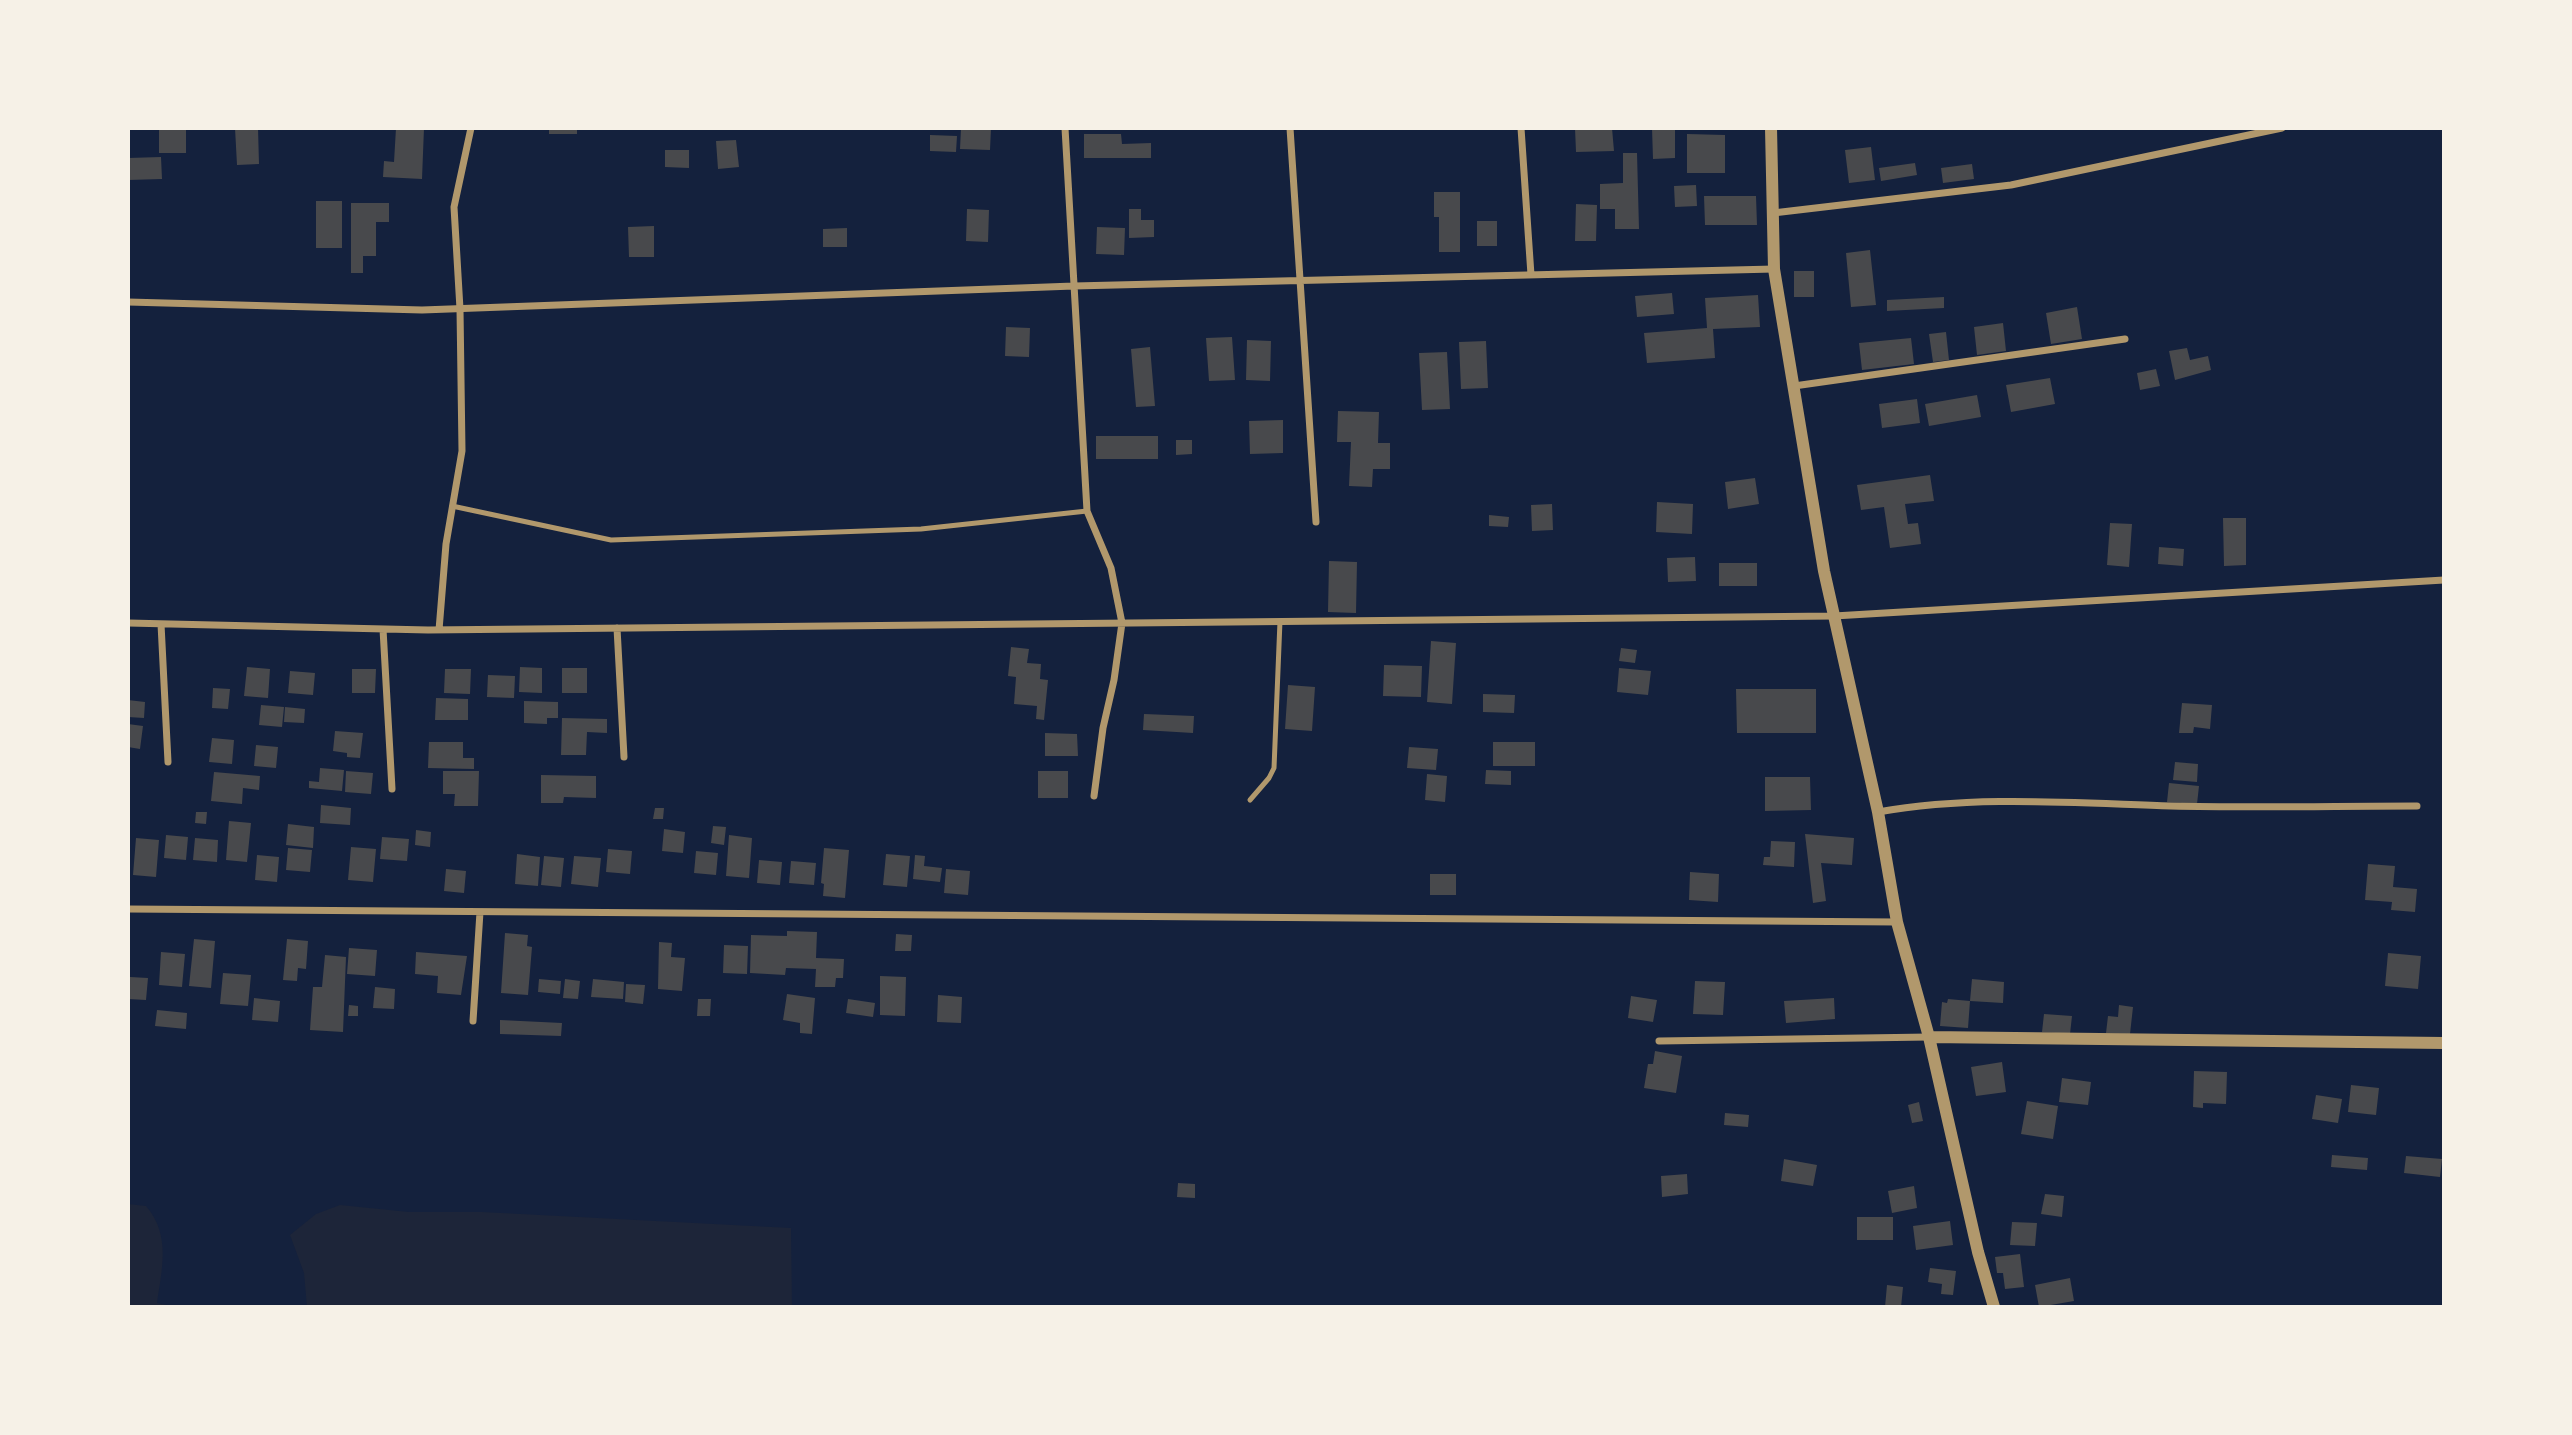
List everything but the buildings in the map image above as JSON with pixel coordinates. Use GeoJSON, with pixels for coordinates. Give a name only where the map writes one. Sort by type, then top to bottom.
{"type":"FeatureCollection","features":[{"type":"Feature","properties":{"kind":"street"},"geometry":{"type":"LineString","coordinates":[[439,630],[446,544],[462,451],[460,309],[454,207],[471,128]]}},
{"type":"Feature","properties":{"kind":"street"},"geometry":{"type":"LineString","coordinates":[[1065,128],[1087,511],[1111,568],[1122,623],[1114,680],[1102,728],[1094,796]]}},
{"type":"Feature","properties":{"kind":"street"},"geometry":{"type":"LineString","coordinates":[[1290,128],[1316,522]]}},
{"type":"Feature","properties":{"kind":"street"},"geometry":{"type":"LineString","coordinates":[[1521,128],[1531,275]]}},
{"type":"Feature","properties":{"kind":"street"},"geometry":{"type":"LineString","coordinates":[[1771,128],[1774,270],[1824,571],[1878,812],[1897,922],[1929,1037],[1978,1252],[1994,1307]]}},
{"type":"Feature","properties":{"kind":"street"},"geometry":{"type":"LineString","coordinates":[[1773,213],[2011,185],[2282,128]]}},
{"type":"Feature","properties":{"kind":"street"},"geometry":{"type":"LineString","coordinates":[[128,302],[422,310],[1074,286],[1774,270]]}},
{"type":"Feature","properties":{"kind":"street"},"geometry":{"type":"LineString","coordinates":[[1794,386],[2125,339]]}},
{"type":"Feature","properties":{"kind":"street"},"geometry":{"type":"LineString","coordinates":[[128,623],[439,630],[1834,616],[2444,580]]}},
{"type":"Feature","properties":{"kind":"street"},"geometry":{"type":"LineString","coordinates":[[161,624],[168,762]]}},
{"type":"Feature","properties":{"kind":"street"},"geometry":{"type":"LineString","coordinates":[[617,628],[624,757]]}},
{"type":"Feature","properties":{"kind":"street"},"geometry":{"type":"LineString","coordinates":[[383,629],[393,789]]}},
{"type":"Feature","properties":{"kind":"street"},"geometry":{"type":"LineString","coordinates":[[1878,812],[1944,804],[2049,802],[2194,806],[2417,806]]}},
{"type":"Feature","properties":{"kind":"street"},"geometry":{"type":"LineString","coordinates":[[128,909],[1897,922]]}},
{"type":"Feature","properties":{"kind":"street"},"geometry":{"type":"LineString","coordinates":[[473,1021],[480,912]]}},
{"type":"Feature","properties":{"kind":"street"},"geometry":{"type":"LineString","coordinates":[[1660,1041],[1929,1037],[2444,1043]]}},
{"type":"Feature","properties":{"kind":"lane"},"geometry":{"type":"LineString","coordinates":[[453,506],[611,540],[921,530],[1087,511]]}},
{"type":"Feature","properties":{"kind":"lane"},"geometry":{"type":"LineString","coordinates":[[1250,800],[1274,768],[1280,621]]}},
{"type":"Feature","properties":{"kind":"shaded area"},"geometry":{"type":"Polygon","coordinates":[[[128,1204],[146,1206],[154,1217],[162,1240],[163,1253],[157,1303],[176,1307],[128,1307],[128,1204]]]}},
{"type":"Feature","properties":{"kind":"shaded area"},"geometry":{"type":"Polygon","coordinates":[[[340,1205],[409,1212],[482,1212],[791,1228],[792,1307],[307,1307],[304,1273],[290,1235],[316,1214],[340,1205]]]}}]}
